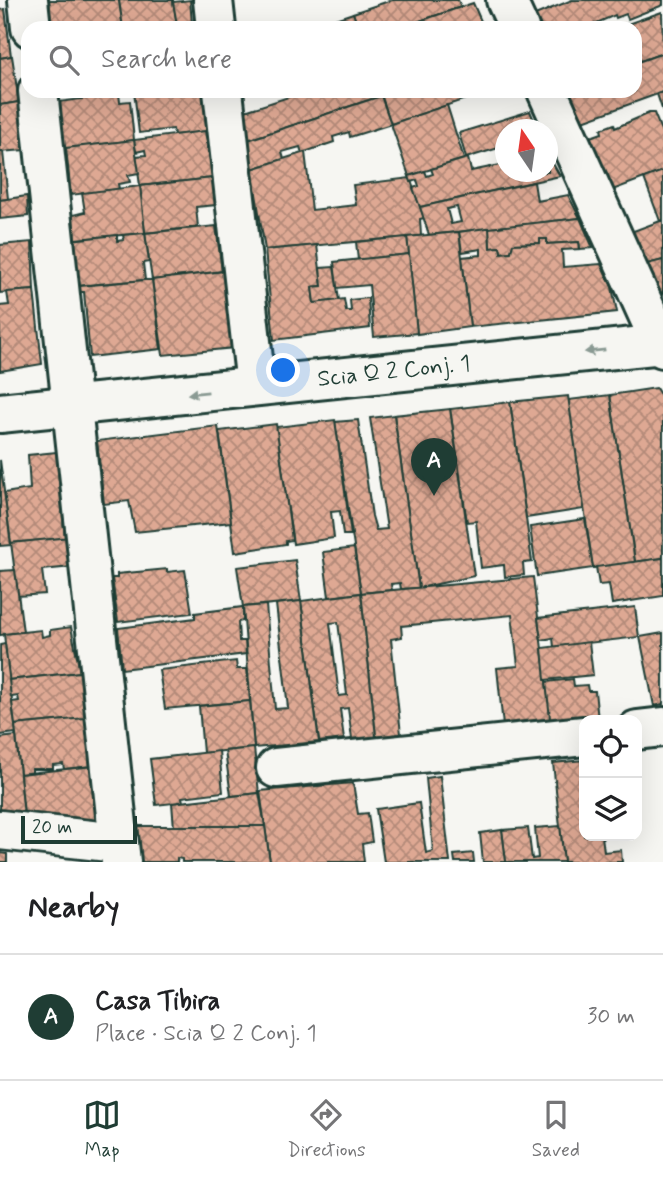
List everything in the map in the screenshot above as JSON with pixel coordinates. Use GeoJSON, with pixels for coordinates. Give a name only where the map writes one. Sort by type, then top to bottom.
{"type":"FeatureCollection","features":[{"type":"Feature","properties":{"kind":"street"},"geometry":{"type":"LineString","coordinates":[[28,0],[30,21]]}},
{"type":"Feature","properties":{"kind":"street"},"geometry":{"type":"LineString","coordinates":[[213,0],[215,21]]}},
{"type":"Feature","properties":{"kind":"street"},"geometry":{"type":"LineString","coordinates":[[506,0],[516,21]]}},
{"type":"Feature","properties":{"kind":"street"},"geometry":{"type":"LineString","coordinates":[[0,830],[119,853],[74,407],[39,98]]}},
{"type":"Feature","properties":{"kind":"street"},"geometry":{"type":"LineString","coordinates":[[224,98],[256,386]]}},
{"type":"Feature","properties":{"kind":"street"},"geometry":{"type":"LineString","coordinates":[[550,98],[663,345]]}},
{"type":"Feature","properties":{"kind":"street","name":"Scia Q 2 Conj. 1"},"geometry":{"type":"LineString","coordinates":[[0,413],[663,345]]}},
{"type":"Feature","properties":{"kind":"street"},"geometry":{"type":"LineString","coordinates":[[642,729],[663,727]]}},
{"type":"Feature","properties":{"kind":"street"},"geometry":{"type":"LineString","coordinates":[[276,768],[579,737]]}},
{"type":"Feature","properties":{"kind":"building"},"geometry":{"type":"Polygon","coordinates":[[[49,0],[119,0],[122,21],[51,21],[49,0]]]}},
{"type":"Feature","properties":{"kind":"building"},"geometry":{"type":"Polygon","coordinates":[[[119,0],[173,0],[176,21],[122,21],[119,0]]]}},
{"type":"Feature","properties":{"kind":"building"},"geometry":{"type":"Polygon","coordinates":[[[190,0],[192,21],[176,21],[173,2],[190,0]]]}},
{"type":"Feature","properties":{"kind":"building"},"geometry":{"type":"Polygon","coordinates":[[[392,0],[458,0],[461,7],[420,21],[356,21],[353,13],[392,0]]]}},
{"type":"Feature","properties":{"kind":"building"},"geometry":{"type":"Polygon","coordinates":[[[572,0],[663,0],[663,5],[628,19],[626,14],[601,21],[538,21],[535,15],[572,0]]]}},
{"type":"Feature","properties":{"kind":"building"},"geometry":{"type":"Polygon","coordinates":[[[473,3],[481,21],[420,21],[473,3]]]}},
{"type":"Feature","properties":{"kind":"building"},"geometry":{"type":"Polygon","coordinates":[[[5,9],[11,56],[0,58],[0,10],[5,9]]]}},
{"type":"Feature","properties":{"kind":"building"},"geometry":{"type":"Polygon","coordinates":[[[662,12],[663,53],[642,60],[642,21],[636,21],[662,12]]]}},
{"type":"Feature","properties":{"kind":"building"},"geometry":{"type":"Polygon","coordinates":[[[353,13],[356,21],[329,21],[353,13]]]}},
{"type":"Feature","properties":{"kind":"building"},"geometry":{"type":"Polygon","coordinates":[[[663,53],[663,92],[583,121],[572,98],[642,98],[642,60],[663,53]]]}},
{"type":"Feature","properties":{"kind":"building"},"geometry":{"type":"Polygon","coordinates":[[[12,56],[19,102],[0,105],[0,58],[12,56]]]}},
{"type":"Feature","properties":{"kind":"building"},"geometry":{"type":"Polygon","coordinates":[[[663,92],[663,112],[657,94],[663,92]]]}},
{"type":"Feature","properties":{"kind":"building"},"geometry":{"type":"Polygon","coordinates":[[[88,98],[120,98],[120,102],[130,101],[134,140],[64,149],[58,102],[88,98]]]}},
{"type":"Feature","properties":{"kind":"building"},"geometry":{"type":"Polygon","coordinates":[[[135,98],[205,98],[208,131],[174,135],[173,129],[139,133],[135,98]]]}},
{"type":"Feature","properties":{"kind":"building"},"geometry":{"type":"Polygon","coordinates":[[[285,98],[375,98],[248,140],[245,111],[285,98]]]}},
{"type":"Feature","properties":{"kind":"building"},"geometry":{"type":"Polygon","coordinates":[[[375,98],[382,98],[391,124],[350,137],[349,132],[333,137],[334,142],[302,153],[300,147],[282,152],[284,159],[252,169],[248,140],[375,98]]]}},
{"type":"Feature","properties":{"kind":"building"},"geometry":{"type":"Polygon","coordinates":[[[382,98],[466,99],[391,124],[382,98]]]}},
{"type":"Feature","properties":{"kind":"building"},"geometry":{"type":"Polygon","coordinates":[[[19,102],[25,150],[0,152],[0,105],[19,102]]]}},
{"type":"Feature","properties":{"kind":"building"},"geometry":{"type":"Polygon","coordinates":[[[447,105],[464,159],[409,176],[391,124],[447,105]]]}},
{"type":"Feature","properties":{"kind":"building"},"geometry":{"type":"Polygon","coordinates":[[[530,111],[533,119],[504,119],[530,111]]]}},
{"type":"Feature","properties":{"kind":"building"},"geometry":{"type":"Polygon","coordinates":[[[654,113],[663,135],[663,171],[610,191],[590,137],[602,133],[601,129],[614,124],[615,128],[654,113]]]}},
{"type":"Feature","properties":{"kind":"building"},"geometry":{"type":"Polygon","coordinates":[[[495,122],[495,149],[466,158],[459,133],[495,122]]]}},
{"type":"Feature","properties":{"kind":"building"},"geometry":{"type":"Polygon","coordinates":[[[205,131],[213,178],[140,186],[136,156],[146,155],[145,150],[136,152],[134,140],[205,131]]]}},
{"type":"Feature","properties":{"kind":"building"},"geometry":{"type":"Polygon","coordinates":[[[134,140],[139,173],[128,175],[130,182],[118,184],[119,189],[71,195],[66,148],[134,140]]]}},
{"type":"Feature","properties":{"kind":"building"},"geometry":{"type":"Polygon","coordinates":[[[0,152],[3,152],[8,199],[0,200],[0,152]]]}},
{"type":"Feature","properties":{"kind":"building"},"geometry":{"type":"Polygon","coordinates":[[[305,152],[312,210],[356,205],[353,185],[410,178],[424,218],[420,219],[421,236],[265,250],[252,169],[305,152]]]}},
{"type":"Feature","properties":{"kind":"building"},"geometry":{"type":"Polygon","coordinates":[[[468,158],[471,171],[495,166],[495,182],[533,182],[420,207],[413,188],[419,186],[417,180],[411,182],[409,176],[425,171],[427,176],[433,174],[431,169],[468,158]]]}},
{"type":"Feature","properties":{"kind":"building"},"geometry":{"type":"Polygon","coordinates":[[[663,171],[663,220],[660,221],[644,178],[663,171]]]}},
{"type":"Feature","properties":{"kind":"building"},"geometry":{"type":"Polygon","coordinates":[[[213,178],[216,205],[196,207],[198,227],[145,233],[140,186],[213,178]]]}},
{"type":"Feature","properties":{"kind":"building"},"geometry":{"type":"Polygon","coordinates":[[[534,182],[537,201],[568,195],[580,218],[429,235],[420,207],[534,182]],[[457,207],[447,209],[451,224],[461,222],[457,207]]]}},
{"type":"Feature","properties":{"kind":"building"},"geometry":{"type":"Polygon","coordinates":[[[140,186],[145,233],[75,239],[73,215],[85,212],[82,193],[140,186]]]}},
{"type":"Feature","properties":{"kind":"building"},"geometry":{"type":"Polygon","coordinates":[[[27,196],[28,216],[0,219],[0,200],[27,196]]]}},
{"type":"Feature","properties":{"kind":"building"},"geometry":{"type":"Polygon","coordinates":[[[580,218],[593,248],[580,249],[579,242],[547,244],[547,239],[540,239],[540,243],[513,244],[511,252],[501,253],[500,247],[490,248],[489,228],[580,218]]]}},
{"type":"Feature","properties":{"kind":"building"},"geometry":{"type":"Polygon","coordinates":[[[663,220],[663,260],[641,266],[628,233],[663,220]]]}},
{"type":"Feature","properties":{"kind":"building"},"geometry":{"type":"Polygon","coordinates":[[[216,226],[222,271],[152,280],[145,233],[216,226]]]}},
{"type":"Feature","properties":{"kind":"building"},"geometry":{"type":"Polygon","coordinates":[[[489,228],[490,248],[500,247],[501,253],[511,252],[513,244],[540,243],[540,239],[547,239],[547,244],[579,242],[580,249],[562,250],[563,267],[601,264],[612,287],[617,312],[470,327],[462,257],[481,255],[481,249],[462,252],[459,232],[489,228]]]}},
{"type":"Feature","properties":{"kind":"building"},"geometry":{"type":"Polygon","coordinates":[[[459,232],[470,327],[417,334],[407,237],[459,232]]]}},
{"type":"Feature","properties":{"kind":"building"},"geometry":{"type":"Polygon","coordinates":[[[145,233],[149,262],[143,263],[145,280],[76,286],[70,240],[117,235],[117,241],[124,240],[123,235],[145,233]]]}},
{"type":"Feature","properties":{"kind":"building"},"geometry":{"type":"Polygon","coordinates":[[[407,237],[409,254],[358,260],[356,242],[407,237]]]}},
{"type":"Feature","properties":{"kind":"building"},"geometry":{"type":"Polygon","coordinates":[[[32,242],[34,290],[0,293],[0,245],[32,242]]]}},
{"type":"Feature","properties":{"kind":"building"},"geometry":{"type":"Polygon","coordinates":[[[317,245],[322,286],[312,287],[314,303],[344,299],[346,311],[351,311],[350,300],[368,298],[370,328],[274,340],[265,250],[317,245]]]}},
{"type":"Feature","properties":{"kind":"building"},"geometry":{"type":"Polygon","coordinates":[[[409,254],[417,333],[374,337],[369,285],[337,288],[334,262],[409,254]]]}},
{"type":"Feature","properties":{"kind":"building"},"geometry":{"type":"Polygon","coordinates":[[[663,260],[663,297],[647,264],[663,260]]]}},
{"type":"Feature","properties":{"kind":"building"},"geometry":{"type":"Polygon","coordinates":[[[334,267],[339,300],[314,303],[312,287],[322,286],[320,268],[334,267]]]}},
{"type":"Feature","properties":{"kind":"building"},"geometry":{"type":"Polygon","coordinates":[[[225,271],[234,348],[163,355],[152,280],[225,271]]]}},
{"type":"Feature","properties":{"kind":"building"},"geometry":{"type":"Polygon","coordinates":[[[152,280],[161,349],[90,357],[84,292],[80,292],[80,286],[152,280]]]}},
{"type":"Feature","properties":{"kind":"building"},"geometry":{"type":"Polygon","coordinates":[[[34,290],[42,364],[0,371],[0,306],[9,305],[7,292],[34,290]]]}},
{"type":"Feature","properties":{"kind":"building"},"geometry":{"type":"Polygon","coordinates":[[[656,388],[663,399],[663,558],[635,562],[610,395],[656,388]]]}},
{"type":"Feature","properties":{"kind":"building"},"geometry":{"type":"Polygon","coordinates":[[[610,395],[635,562],[593,568],[568,400],[610,395]]]}},
{"type":"Feature","properties":{"kind":"building"},"geometry":{"type":"Polygon","coordinates":[[[568,396],[584,509],[526,518],[510,402],[568,396]]]}},
{"type":"Feature","properties":{"kind":"building"},"geometry":{"type":"Polygon","coordinates":[[[510,402],[532,562],[523,563],[524,575],[505,577],[504,565],[481,568],[476,521],[467,522],[450,409],[510,402]]]}},
{"type":"Feature","properties":{"kind":"building"},"geometry":{"type":"Polygon","coordinates":[[[450,409],[474,576],[419,588],[394,415],[450,409]]]}},
{"type":"Feature","properties":{"kind":"building"},"geometry":{"type":"Polygon","coordinates":[[[394,415],[419,588],[401,589],[400,583],[391,584],[392,590],[361,593],[335,422],[358,420],[372,516],[376,530],[387,529],[370,418],[394,415]]]}},
{"type":"Feature","properties":{"kind":"building"},"geometry":{"type":"Polygon","coordinates":[[[335,420],[351,535],[343,535],[340,511],[331,512],[334,538],[293,544],[276,427],[335,420]]]}},
{"type":"Feature","properties":{"kind":"building"},"geometry":{"type":"Polygon","coordinates":[[[276,424],[292,540],[286,541],[286,544],[235,552],[219,431],[276,424]]]}},
{"type":"Feature","properties":{"kind":"building"},"geometry":{"type":"Polygon","coordinates":[[[218,426],[231,522],[135,532],[129,501],[104,504],[97,441],[218,426]]]}},
{"type":"Feature","properties":{"kind":"building"},"geometry":{"type":"Polygon","coordinates":[[[56,452],[65,538],[11,543],[4,493],[30,489],[28,455],[56,452]]]}},
{"type":"Feature","properties":{"kind":"building"},"geometry":{"type":"Polygon","coordinates":[[[0,460],[11,545],[0,546],[0,460]]]}},
{"type":"Feature","properties":{"kind":"building"},"geometry":{"type":"Polygon","coordinates":[[[585,519],[593,568],[537,576],[530,527],[585,519]]]}},
{"type":"Feature","properties":{"kind":"building"},"geometry":{"type":"Polygon","coordinates":[[[70,537],[72,567],[42,570],[45,594],[18,596],[11,543],[70,537]]]}},
{"type":"Feature","properties":{"kind":"building"},"geometry":{"type":"Polygon","coordinates":[[[354,548],[361,593],[329,597],[323,552],[354,548]]]}},
{"type":"Feature","properties":{"kind":"building"},"geometry":{"type":"Polygon","coordinates":[[[663,558],[663,596],[612,604],[609,584],[599,585],[596,567],[663,558]]]}},
{"type":"Feature","properties":{"kind":"building"},"geometry":{"type":"Polygon","coordinates":[[[295,560],[301,601],[243,607],[237,567],[295,560]]]}},
{"type":"Feature","properties":{"kind":"building"},"geometry":{"type":"Polygon","coordinates":[[[167,569],[167,572],[185,570],[192,613],[118,622],[112,578],[117,578],[117,574],[167,569]]]}},
{"type":"Feature","properties":{"kind":"building"},"geometry":{"type":"Polygon","coordinates":[[[15,570],[23,632],[0,635],[0,571],[15,570]]]}},
{"type":"Feature","properties":{"kind":"building"},"geometry":{"type":"Polygon","coordinates":[[[533,577],[551,721],[503,726],[497,668],[518,666],[512,615],[401,626],[402,637],[391,639],[401,734],[376,737],[361,593],[533,577]]]}},
{"type":"Feature","properties":{"kind":"building"},"geometry":{"type":"Polygon","coordinates":[[[361,593],[376,737],[352,739],[348,708],[340,709],[344,739],[319,742],[301,601],[361,593]],[[338,622],[330,623],[339,696],[347,695],[338,622]]]}},
{"type":"Feature","properties":{"kind":"building"},"geometry":{"type":"Polygon","coordinates":[[[301,601],[319,742],[254,748],[243,607],[266,605],[275,709],[288,708],[276,604],[301,601]]]}},
{"type":"Feature","properties":{"kind":"building"},"geometry":{"type":"Polygon","coordinates":[[[243,607],[243,621],[238,622],[239,641],[245,641],[246,654],[122,669],[118,628],[195,618],[195,613],[243,607]]]}},
{"type":"Feature","properties":{"kind":"building"},"geometry":{"type":"Polygon","coordinates":[[[635,607],[639,637],[554,647],[553,638],[541,640],[538,618],[635,607]]]}},
{"type":"Feature","properties":{"kind":"building"},"geometry":{"type":"Polygon","coordinates":[[[71,627],[80,672],[9,680],[4,634],[41,630],[42,637],[50,635],[50,630],[71,627]]]}},
{"type":"Feature","properties":{"kind":"building"},"geometry":{"type":"Polygon","coordinates":[[[663,633],[663,704],[654,706],[640,637],[663,633]]]}},
{"type":"Feature","properties":{"kind":"building"},"geometry":{"type":"Polygon","coordinates":[[[589,642],[593,675],[545,680],[542,648],[589,642]]]}},
{"type":"Feature","properties":{"kind":"building"},"geometry":{"type":"Polygon","coordinates":[[[5,644],[16,733],[0,735],[0,645],[5,644]]]}},
{"type":"Feature","properties":{"kind":"building"},"geometry":{"type":"Polygon","coordinates":[[[236,661],[237,669],[247,669],[250,701],[165,709],[159,670],[236,661]]]}},
{"type":"Feature","properties":{"kind":"building"},"geometry":{"type":"Polygon","coordinates":[[[80,672],[89,718],[15,725],[12,702],[19,701],[18,696],[11,697],[9,680],[80,672]]]}},
{"type":"Feature","properties":{"kind":"building"},"geometry":{"type":"Polygon","coordinates":[[[573,679],[574,686],[587,685],[588,691],[595,691],[597,715],[579,715],[579,723],[551,727],[546,682],[573,679]]]}},
{"type":"Feature","properties":{"kind":"building"},"geometry":{"type":"Polygon","coordinates":[[[250,701],[254,748],[203,753],[199,706],[250,701]]]}},
{"type":"Feature","properties":{"kind":"building"},"geometry":{"type":"Polygon","coordinates":[[[85,718],[91,766],[64,769],[63,764],[53,765],[53,769],[32,769],[32,773],[20,774],[15,725],[85,718]]]}},
{"type":"Feature","properties":{"kind":"building"},"geometry":{"type":"Polygon","coordinates":[[[16,736],[24,814],[0,814],[0,738],[16,736]]]}},
{"type":"Feature","properties":{"kind":"building"},"geometry":{"type":"Polygon","coordinates":[[[254,748],[259,793],[231,796],[225,751],[254,748]]]}},
{"type":"Feature","properties":{"kind":"building"},"geometry":{"type":"Polygon","coordinates":[[[219,751],[223,792],[182,797],[183,802],[156,805],[150,759],[219,751]]]}},
{"type":"Feature","properties":{"kind":"building"},"geometry":{"type":"Polygon","coordinates":[[[579,760],[579,841],[603,841],[604,852],[621,850],[622,862],[564,862],[553,763],[579,760]]]}},
{"type":"Feature","properties":{"kind":"building"},"geometry":{"type":"Polygon","coordinates":[[[94,766],[99,823],[25,824],[20,774],[94,766]]]}},
{"type":"Feature","properties":{"kind":"building"},"geometry":{"type":"Polygon","coordinates":[[[440,776],[450,862],[384,862],[376,809],[419,803],[426,853],[433,851],[426,778],[440,776]]]}},
{"type":"Feature","properties":{"kind":"building"},"geometry":{"type":"Polygon","coordinates":[[[353,783],[358,814],[368,813],[372,842],[362,844],[364,862],[270,862],[260,791],[353,783]]]}},
{"type":"Feature","properties":{"kind":"building"},"geometry":{"type":"Polygon","coordinates":[[[259,793],[265,826],[174,828],[172,803],[259,793]]]}},
{"type":"Feature","properties":{"kind":"building"},"geometry":{"type":"Polygon","coordinates":[[[138,826],[265,826],[270,862],[182,862],[182,859],[177,858],[177,862],[139,862],[138,826]]]}},
{"type":"Feature","properties":{"kind":"building"},"geometry":{"type":"Polygon","coordinates":[[[560,826],[564,862],[506,862],[502,830],[528,828],[532,859],[538,858],[535,828],[560,826]]]}},
{"type":"Feature","properties":{"kind":"building"},"geometry":{"type":"Polygon","coordinates":[[[502,830],[506,862],[483,862],[480,833],[502,830]]]}},
{"type":"Feature","properties":{"kind":"building"},"geometry":{"type":"Polygon","coordinates":[[[0,853],[7,854],[7,862],[0,862],[0,853]]]}},
{"type":"Feature","properties":{"kind":"building"},"geometry":{"type":"Polygon","coordinates":[[[473,853],[474,862],[455,862],[454,855],[473,853]]]}},
{"type":"Feature","properties":{"kind":"place","name":"Casa Tibira"},"geometry":{"type":"Point","coordinates":[434,496]}}]}
